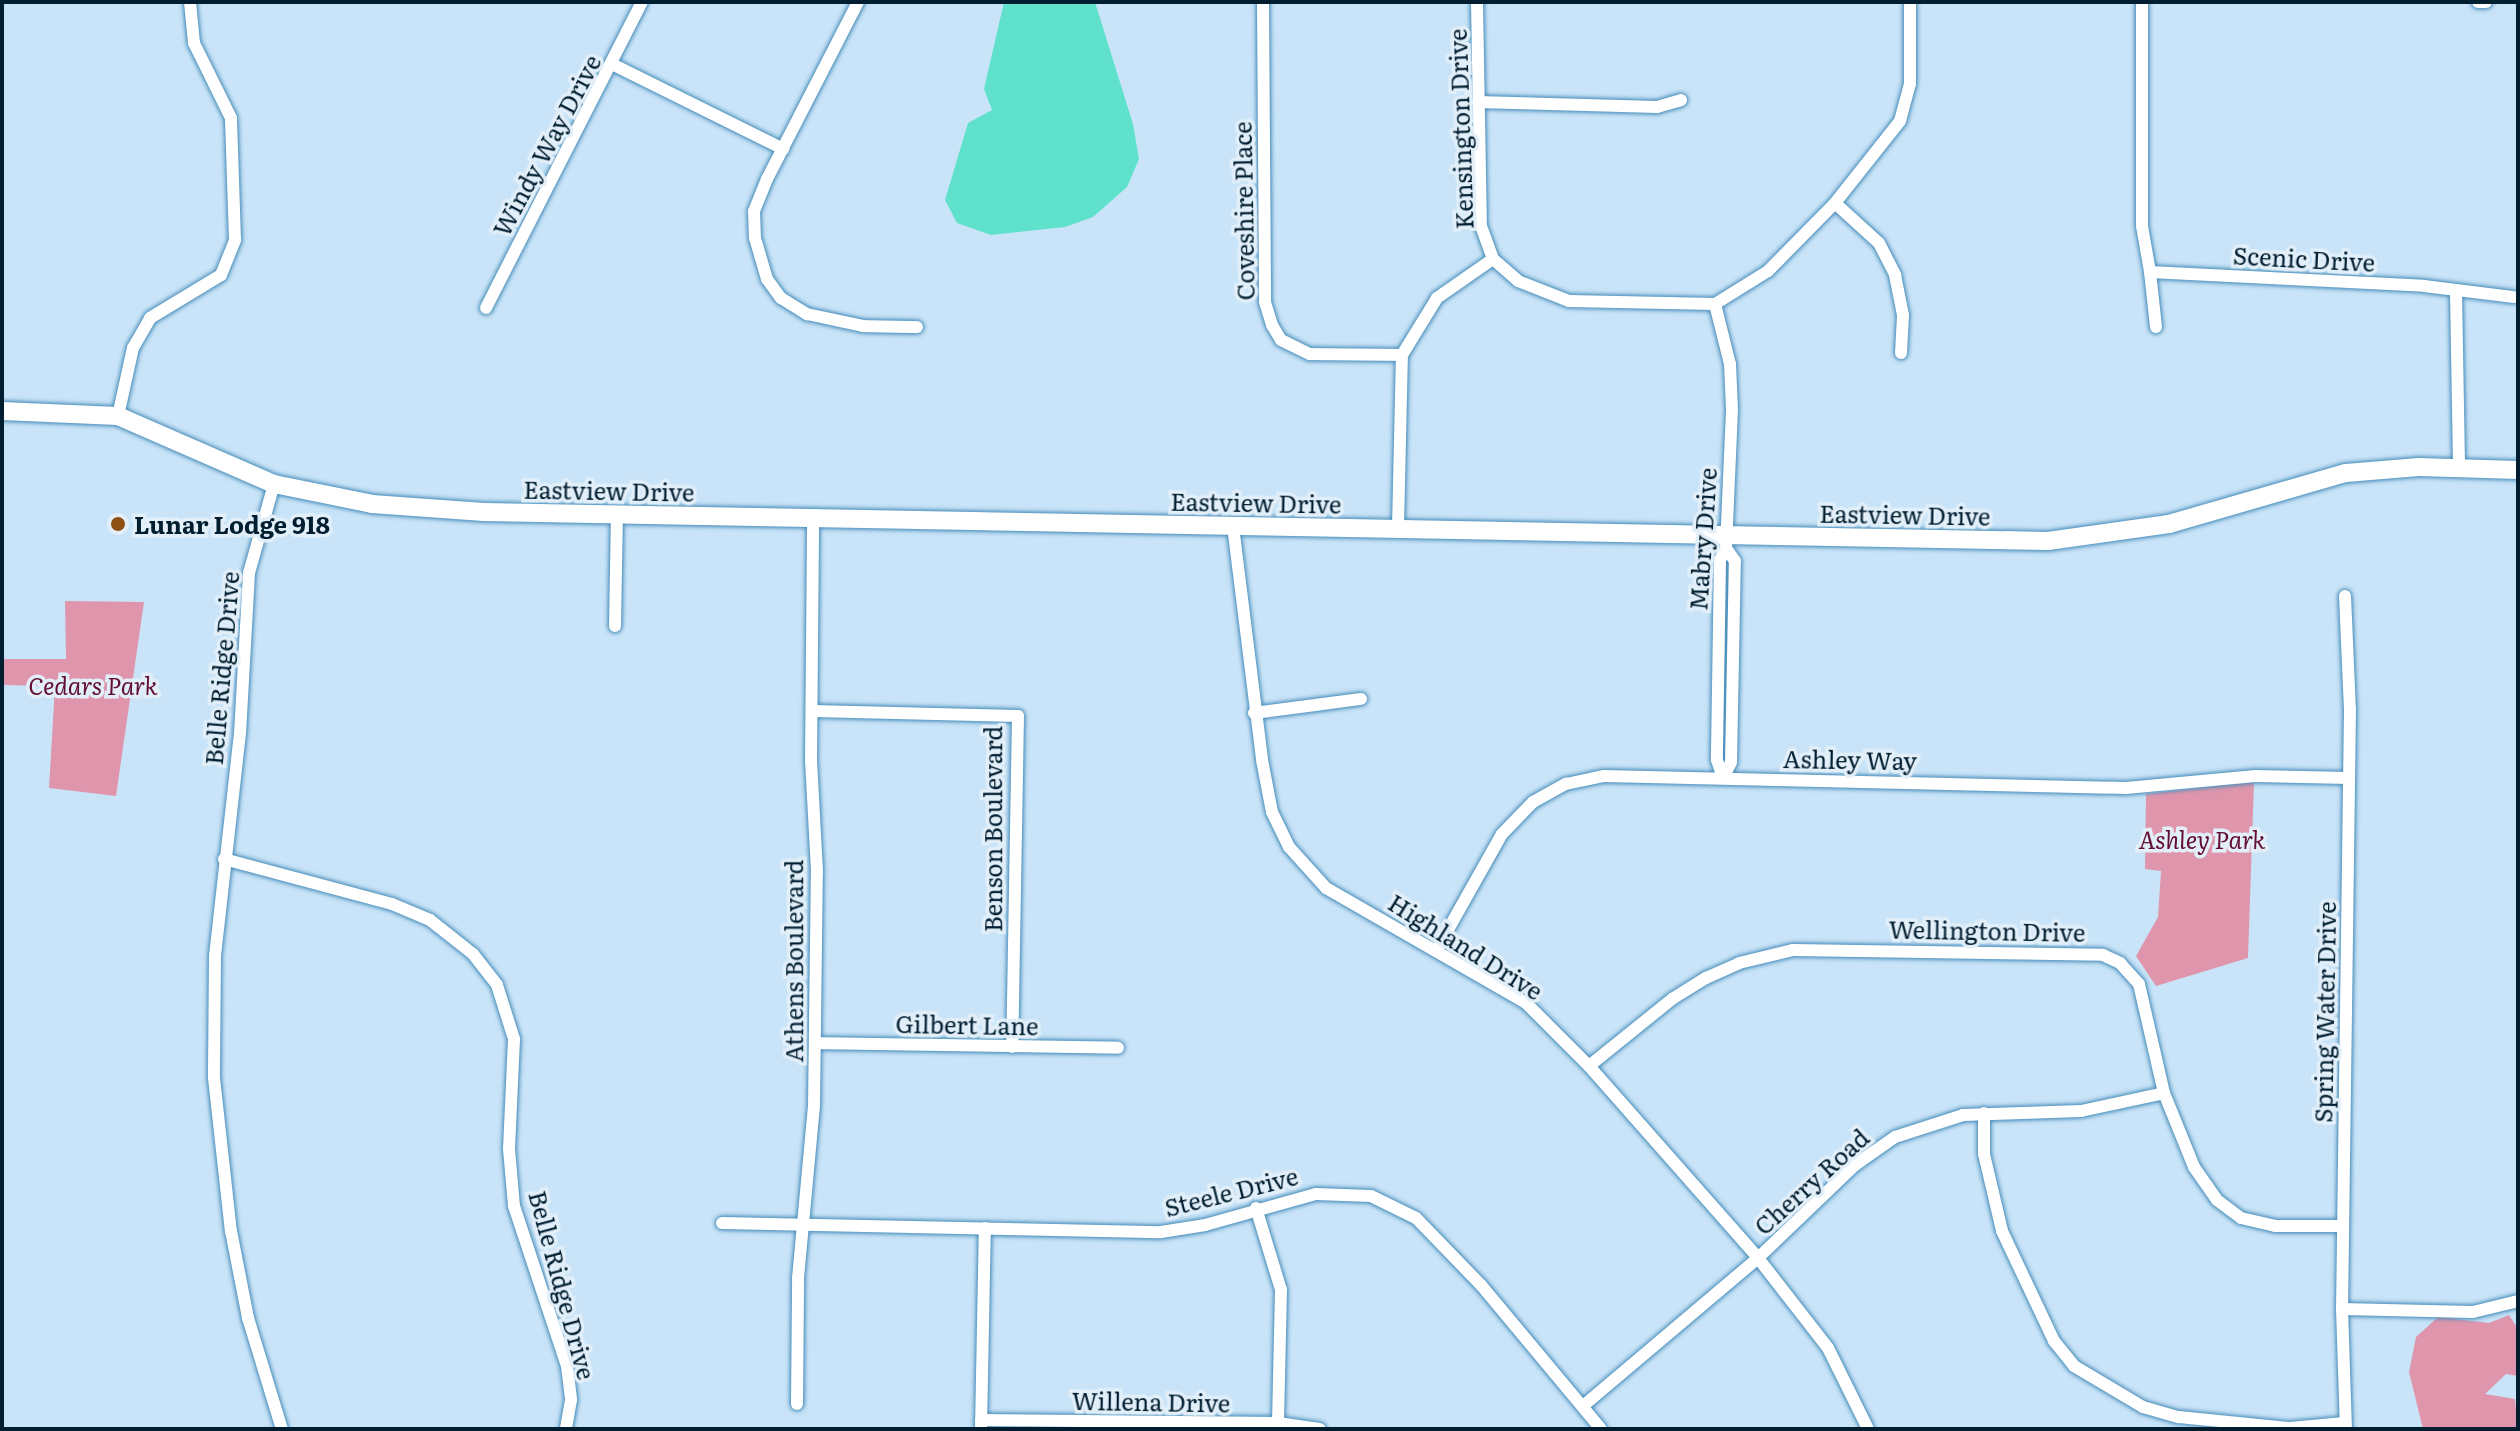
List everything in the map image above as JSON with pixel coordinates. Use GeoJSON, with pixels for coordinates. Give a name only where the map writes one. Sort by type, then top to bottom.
{"type":"FeatureCollection","features":[{"type":"Feature","properties":{"kind":"street"},"geometry":{"type":"LineString","coordinates":[[118,416],[133,348],[150,318],[221,275],[235,240],[231,118],[194,43],[190,2]]}},
{"type":"Feature","properties":{"kind":"street","name":"Windy Way Drive"},"geometry":{"type":"LineString","coordinates":[[486,308],[614,65],[642,2]]}},
{"type":"Feature","properties":{"kind":"street"},"geometry":{"type":"LineString","coordinates":[[858,2],[754,211],[760,259],[774,288],[807,314],[833,322],[917,327]]}},
{"type":"Feature","properties":{"kind":"street","name":"Coveshire Place"},"geometry":{"type":"LineString","coordinates":[[1263,2],[1265,302],[1272,325],[1281,340],[1310,354],[1402,355]]}},
{"type":"Feature","properties":{"kind":"street","name":"Kensington Drive"},"geometry":{"type":"LineString","coordinates":[[1477,2],[1481,226],[1493,259],[1518,281],[1569,301],[1715,304],[1747,289],[1835,203],[1900,121],[1910,84],[1910,2]]}},
{"type":"Feature","properties":{"kind":"street"},"geometry":{"type":"LineString","coordinates":[[2142,2],[2142,226],[2156,327]]}},
{"type":"Feature","properties":{"kind":"street"},"geometry":{"type":"LineString","coordinates":[[2478,2],[2486,2]]}},
{"type":"Feature","properties":{"kind":"street"},"geometry":{"type":"LineString","coordinates":[[614,65],[783,149]]}},
{"type":"Feature","properties":{"kind":"street"},"geometry":{"type":"LineString","coordinates":[[1478,102],[1657,107],[1681,100]]}},
{"type":"Feature","properties":{"kind":"street"},"geometry":{"type":"LineString","coordinates":[[1835,203],[1879,243],[1895,275],[1903,315],[1901,353]]}},
{"type":"Feature","properties":{"kind":"street"},"geometry":{"type":"LineString","coordinates":[[1398,528],[1402,355],[1437,298],[1493,259]]}},
{"type":"Feature","properties":{"kind":"street","name":"Scenic Drive"},"geometry":{"type":"LineString","coordinates":[[2150,272],[2424,286],[2514,297]]}},
{"type":"Feature","properties":{"kind":"street"},"geometry":{"type":"LineString","coordinates":[[2456,292],[2459,467]]}},
{"type":"Feature","properties":{"kind":"street","name":"Mabry Drive"},"geometry":{"type":"LineString","coordinates":[[1715,304],[1730,364],[1726,541],[1735,561],[1731,762],[1723,778]]}},
{"type":"Feature","properties":{"kind":"street","name":"Eastview Drive"},"geometry":{"type":"LineString","coordinates":[[2,411],[118,416],[274,484],[432,511],[1398,528],[1726,541],[2080,539],[2169,524],[2346,473],[2459,467],[2518,470]]}},
{"type":"Feature","properties":{"kind":"street","name":"Belle Ridge Drive"},"geometry":{"type":"LineString","coordinates":[[274,484],[249,573],[240,733],[215,955],[214,1063],[222,1172],[248,1318],[282,1429]]}},
{"type":"Feature","properties":{"kind":"street"},"geometry":{"type":"LineString","coordinates":[[615,626],[617,514]]}},
{"type":"Feature","properties":{"kind":"street","name":"Athens Boulevard"},"geometry":{"type":"LineString","coordinates":[[797,1404],[815,1043],[813,517]]}},
{"type":"Feature","properties":{"kind":"street","name":"Highland Drive"},"geometry":{"type":"LineString","coordinates":[[1233,526],[1254,713],[1272,812],[1289,847],[1326,888],[1526,1003],[1589,1066],[1758,1258],[1828,1348],[1868,1429]]}},
{"type":"Feature","properties":{"kind":"street","name":"Spring Water Drive"},"geometry":{"type":"LineString","coordinates":[[2345,596],[2349,778],[2342,1309],[2345,1426]]}},
{"type":"Feature","properties":{"kind":"street"},"geometry":{"type":"LineString","coordinates":[[1254,713],[1361,699]]}},
{"type":"Feature","properties":{"kind":"street","name":"Benson Boulevard"},"geometry":{"type":"LineString","coordinates":[[813,711],[1018,716],[1012,1047]]}},
{"type":"Feature","properties":{"kind":"street","name":"Ashley Way"},"geometry":{"type":"LineString","coordinates":[[1436,951],[1502,834],[1533,802],[1566,784],[1604,776],[2126,788],[2255,776],[2349,778]]}},
{"type":"Feature","properties":{"kind":"street","name":"Belle Ridge Drive"},"geometry":{"type":"LineString","coordinates":[[224,859],[392,904],[430,920],[473,954],[497,985],[514,1039],[509,1149],[514,1206],[567,1366],[571,1400],[566,1429]]}},
{"type":"Feature","properties":{"kind":"street","name":"Wellington Drive"},"geometry":{"type":"LineString","coordinates":[[1589,1066],[1672,999],[1706,978],[1739,963],[1793,950],[2090,954],[2120,963],[2139,984],[2164,1093],[2194,1167],[2217,1200],[2241,1218],[2275,1226],[2343,1226]]}},
{"type":"Feature","properties":{"kind":"street","name":"Gilbert Lane"},"geometry":{"type":"LineString","coordinates":[[815,1043],[1118,1048]]}},
{"type":"Feature","properties":{"kind":"street","name":"Cherry Road"},"geometry":{"type":"LineString","coordinates":[[1583,1406],[1758,1258],[1855,1165],[1895,1137],[1942,1118],[1984,1113],[2081,1111],[2164,1093]]}},
{"type":"Feature","properties":{"kind":"street"},"geometry":{"type":"LineString","coordinates":[[1984,1113],[1984,1154],[2002,1231],[2054,1341],[2074,1366],[2143,1407],[2179,1417],[2279,1428],[2345,1426]]}},
{"type":"Feature","properties":{"kind":"street","name":"Steele Drive"},"geometry":{"type":"LineString","coordinates":[[722,1223],[1161,1232],[1205,1225],[1256,1208],[1339,1192],[1371,1196],[1416,1218],[1601,1429]]}},
{"type":"Feature","properties":{"kind":"street"},"geometry":{"type":"LineString","coordinates":[[1256,1208],[1281,1290],[1278,1423]]}},
{"type":"Feature","properties":{"kind":"street"},"geometry":{"type":"LineString","coordinates":[[981,1424],[985,1228]]}},
{"type":"Feature","properties":{"kind":"street"},"geometry":{"type":"LineString","coordinates":[[2342,1309],[2473,1312],[2518,1301]]}},
{"type":"Feature","properties":{"kind":"street","name":"Willena Drive"},"geometry":{"type":"LineString","coordinates":[[981,1424],[1278,1423],[1320,1429]]}},
{"type":"Feature","properties":{"kind":"green space","name":"Cedars Park"},"geometry":{"type":"Polygon","coordinates":[[[65,601],[144,602],[116,796],[49,788],[55,686],[2,685],[2,659],[66,659],[65,601]]]}},
{"type":"Feature","properties":{"kind":"green space","name":"Ashley Park"},"geometry":{"type":"Polygon","coordinates":[[[2254,782],[2248,958],[2156,986],[2136,956],[2158,917],[2161,871],[2145,869],[2146,794],[2254,782]]]}},
{"type":"Feature","properties":{"kind":"green space"},"geometry":{"type":"Polygon","coordinates":[[[2509,1315],[2518,1329],[2518,1376],[2506,1374],[2485,1394],[2515,1399],[2518,1429],[2423,1429],[2409,1372],[2416,1337],[2438,1317],[2489,1323],[2509,1315]]]}},
{"type":"Feature","properties":{"kind":"shaded area"},"geometry":{"type":"Polygon","coordinates":[[[1004,2],[1095,2],[1133,124],[1139,159],[1127,187],[1093,217],[1065,227],[991,235],[957,223],[945,200],[968,123],[992,110],[984,89],[1004,2]]]}},
{"type":"Feature","properties":{"kind":"place","name":"Lunar Lodge 918"},"geometry":{"type":"Point","coordinates":[118,524]}}]}
